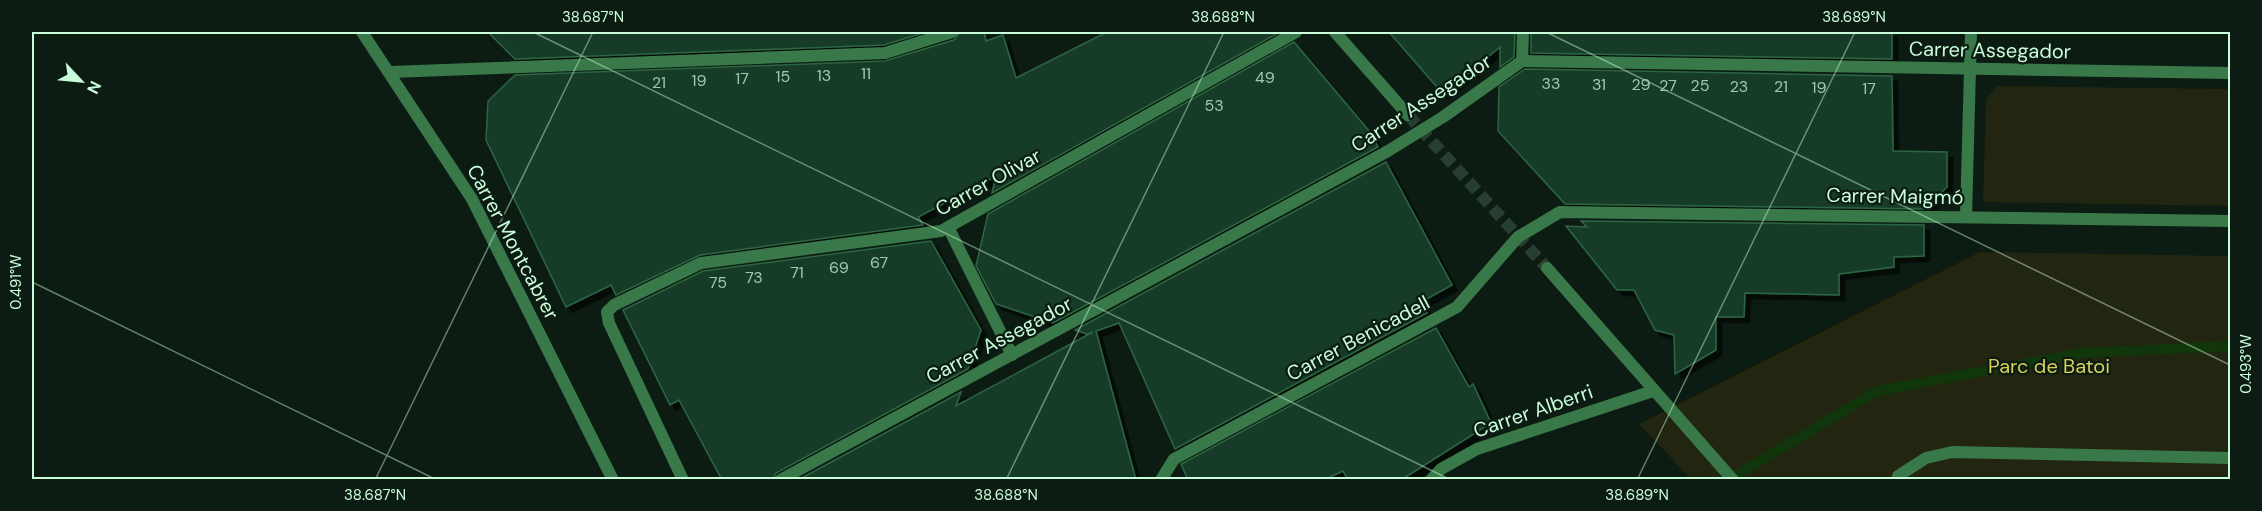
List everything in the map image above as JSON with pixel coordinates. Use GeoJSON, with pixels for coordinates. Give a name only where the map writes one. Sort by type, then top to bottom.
{"type":"FeatureCollection","features":[{"type":"Feature","properties":{"kind":"street","name":"Carrer Montcabrer"},"geometry":{"type":"LineString","coordinates":[[362,32],[472,199],[613,480]]}},
{"type":"Feature","properties":{"kind":"street"},"geometry":{"type":"LineString","coordinates":[[390,72],[885,53],[952,32]]}},
{"type":"Feature","properties":{"kind":"street","name":"Carrer Olivar"},"geometry":{"type":"LineString","coordinates":[[683,480],[609,323],[607,312],[615,305],[701,263],[930,234],[948,227],[1296,32]]}},
{"type":"Feature","properties":{"kind":"street"},"geometry":{"type":"LineString","coordinates":[[1335,32],[1408,115]]}},
{"type":"Feature","properties":{"kind":"street"},"geometry":{"type":"LineString","coordinates":[[1522,61],[1523,32]]}},
{"type":"Feature","properties":{"kind":"street"},"geometry":{"type":"LineString","coordinates":[[1966,216],[1971,32]]}},
{"type":"Feature","properties":{"kind":"street","name":"Carrer Assegador"},"geometry":{"type":"LineString","coordinates":[[780,480],[1388,151],[1443,117],[1522,61],[2230,74]]}},
{"type":"Feature","properties":{"kind":"street","name":"Carrer Maigmó"},"geometry":{"type":"LineString","coordinates":[[1560,212],[2230,221]]}},
{"type":"Feature","properties":{"kind":"street","name":"Carrer Benicadell"},"geometry":{"type":"LineString","coordinates":[[1161,480],[1174,459],[1457,307],[1518,237],[1560,212]]}},
{"type":"Feature","properties":{"kind":"street"},"geometry":{"type":"LineString","coordinates":[[948,227],[1012,355]]}},
{"type":"Feature","properties":{"kind":"street"},"geometry":{"type":"LineString","coordinates":[[1547,268],[1733,480]]}},
{"type":"Feature","properties":{"kind":"street","name":"Carrer Alberri"},"geometry":{"type":"LineString","coordinates":[[1431,480],[1441,469],[1477,449],[1653,391]]}},
{"type":"Feature","properties":{"kind":"street"},"geometry":{"type":"LineString","coordinates":[[1898,476],[1926,458],[1952,452],[2230,458]]}},
{"type":"Feature","properties":{"kind":"green space"},"geometry":{"type":"Polygon","coordinates":[[[1998,86],[2230,89],[2230,206],[1983,202],[1986,99],[1998,86]]]}},
{"type":"Feature","properties":{"kind":"green space","name":"Parc de Batoi"},"geometry":{"type":"Polygon","coordinates":[[[1980,252],[2230,256],[2230,479],[1691,479],[1639,424],[1980,252]]]}},
{"type":"Feature","properties":{"kind":"building"},"geometry":{"type":"Polygon","coordinates":[[[488,32],[926,32],[884,45],[515,59],[488,32]]]}},
{"type":"Feature","properties":{"kind":"building"},"geometry":{"type":"Polygon","coordinates":[[[960,32],[984,32],[986,41],[1003,35],[1016,78],[1107,32],[1280,32],[992,193],[996,176],[918,217],[923,225],[700,255],[616,295],[611,285],[566,307],[486,140],[488,101],[515,75],[885,61],[954,40],[960,32]]]}},
{"type":"Feature","properties":{"kind":"building"},"geometry":{"type":"Polygon","coordinates":[[[1389,32],[1515,32],[1514,57],[1500,67],[1500,47],[1443,94],[1389,32]]]}},
{"type":"Feature","properties":{"kind":"building"},"geometry":{"type":"Polygon","coordinates":[[[1531,32],[1892,32],[1892,59],[1531,53],[1531,32]]]}},
{"type":"Feature","properties":{"kind":"building"},"geometry":{"type":"Polygon","coordinates":[[[1294,42],[1370,132],[1378,147],[1053,323],[996,304],[976,266],[988,214],[1294,42]]]}},
{"type":"Feature","properties":{"kind":"building"},"geometry":{"type":"Polygon","coordinates":[[[1525,69],[1892,76],[1893,151],[1947,152],[1947,187],[1926,209],[1565,204],[1498,131],[1499,87],[1525,69]]]}},
{"type":"Feature","properties":{"kind":"building"},"geometry":{"type":"Polygon","coordinates":[[[1386,162],[1452,285],[1421,302],[1427,313],[1175,449],[1119,323],[1096,331],[1136,480],[798,480],[961,392],[956,406],[1093,332],[1087,334],[1075,330],[1386,162]]]}},
{"type":"Feature","properties":{"kind":"building"},"geometry":{"type":"Polygon","coordinates":[[[1581,221],[1924,225],[1924,256],[1894,257],[1894,267],[1839,274],[1839,295],[1745,293],[1744,317],[1716,317],[1716,350],[1675,374],[1674,335],[1655,330],[1634,290],[1617,290],[1566,226],[1587,227],[1581,221]]]}},
{"type":"Feature","properties":{"kind":"building"},"geometry":{"type":"Polygon","coordinates":[[[931,241],[981,330],[968,369],[776,473],[772,480],[722,480],[679,400],[670,405],[623,310],[703,271],[931,241]]]}},
{"type":"Feature","properties":{"kind":"building"},"geometry":{"type":"Polygon","coordinates":[[[1436,328],[1469,387],[1473,384],[1491,423],[1401,480],[1348,480],[1343,471],[1323,480],[1188,480],[1181,464],[1436,328]]]}},
{"type":"Feature","properties":{"kind":"waterway"},"geometry":{"type":"LineString","coordinates":[[1728,480],[1877,391],[2081,353],[2230,346]]}},
{"type":"Feature","properties":{"kind":"tunnel"},"geometry":{"type":"LineString","coordinates":[[1408,115],[1547,268]]}}]}
